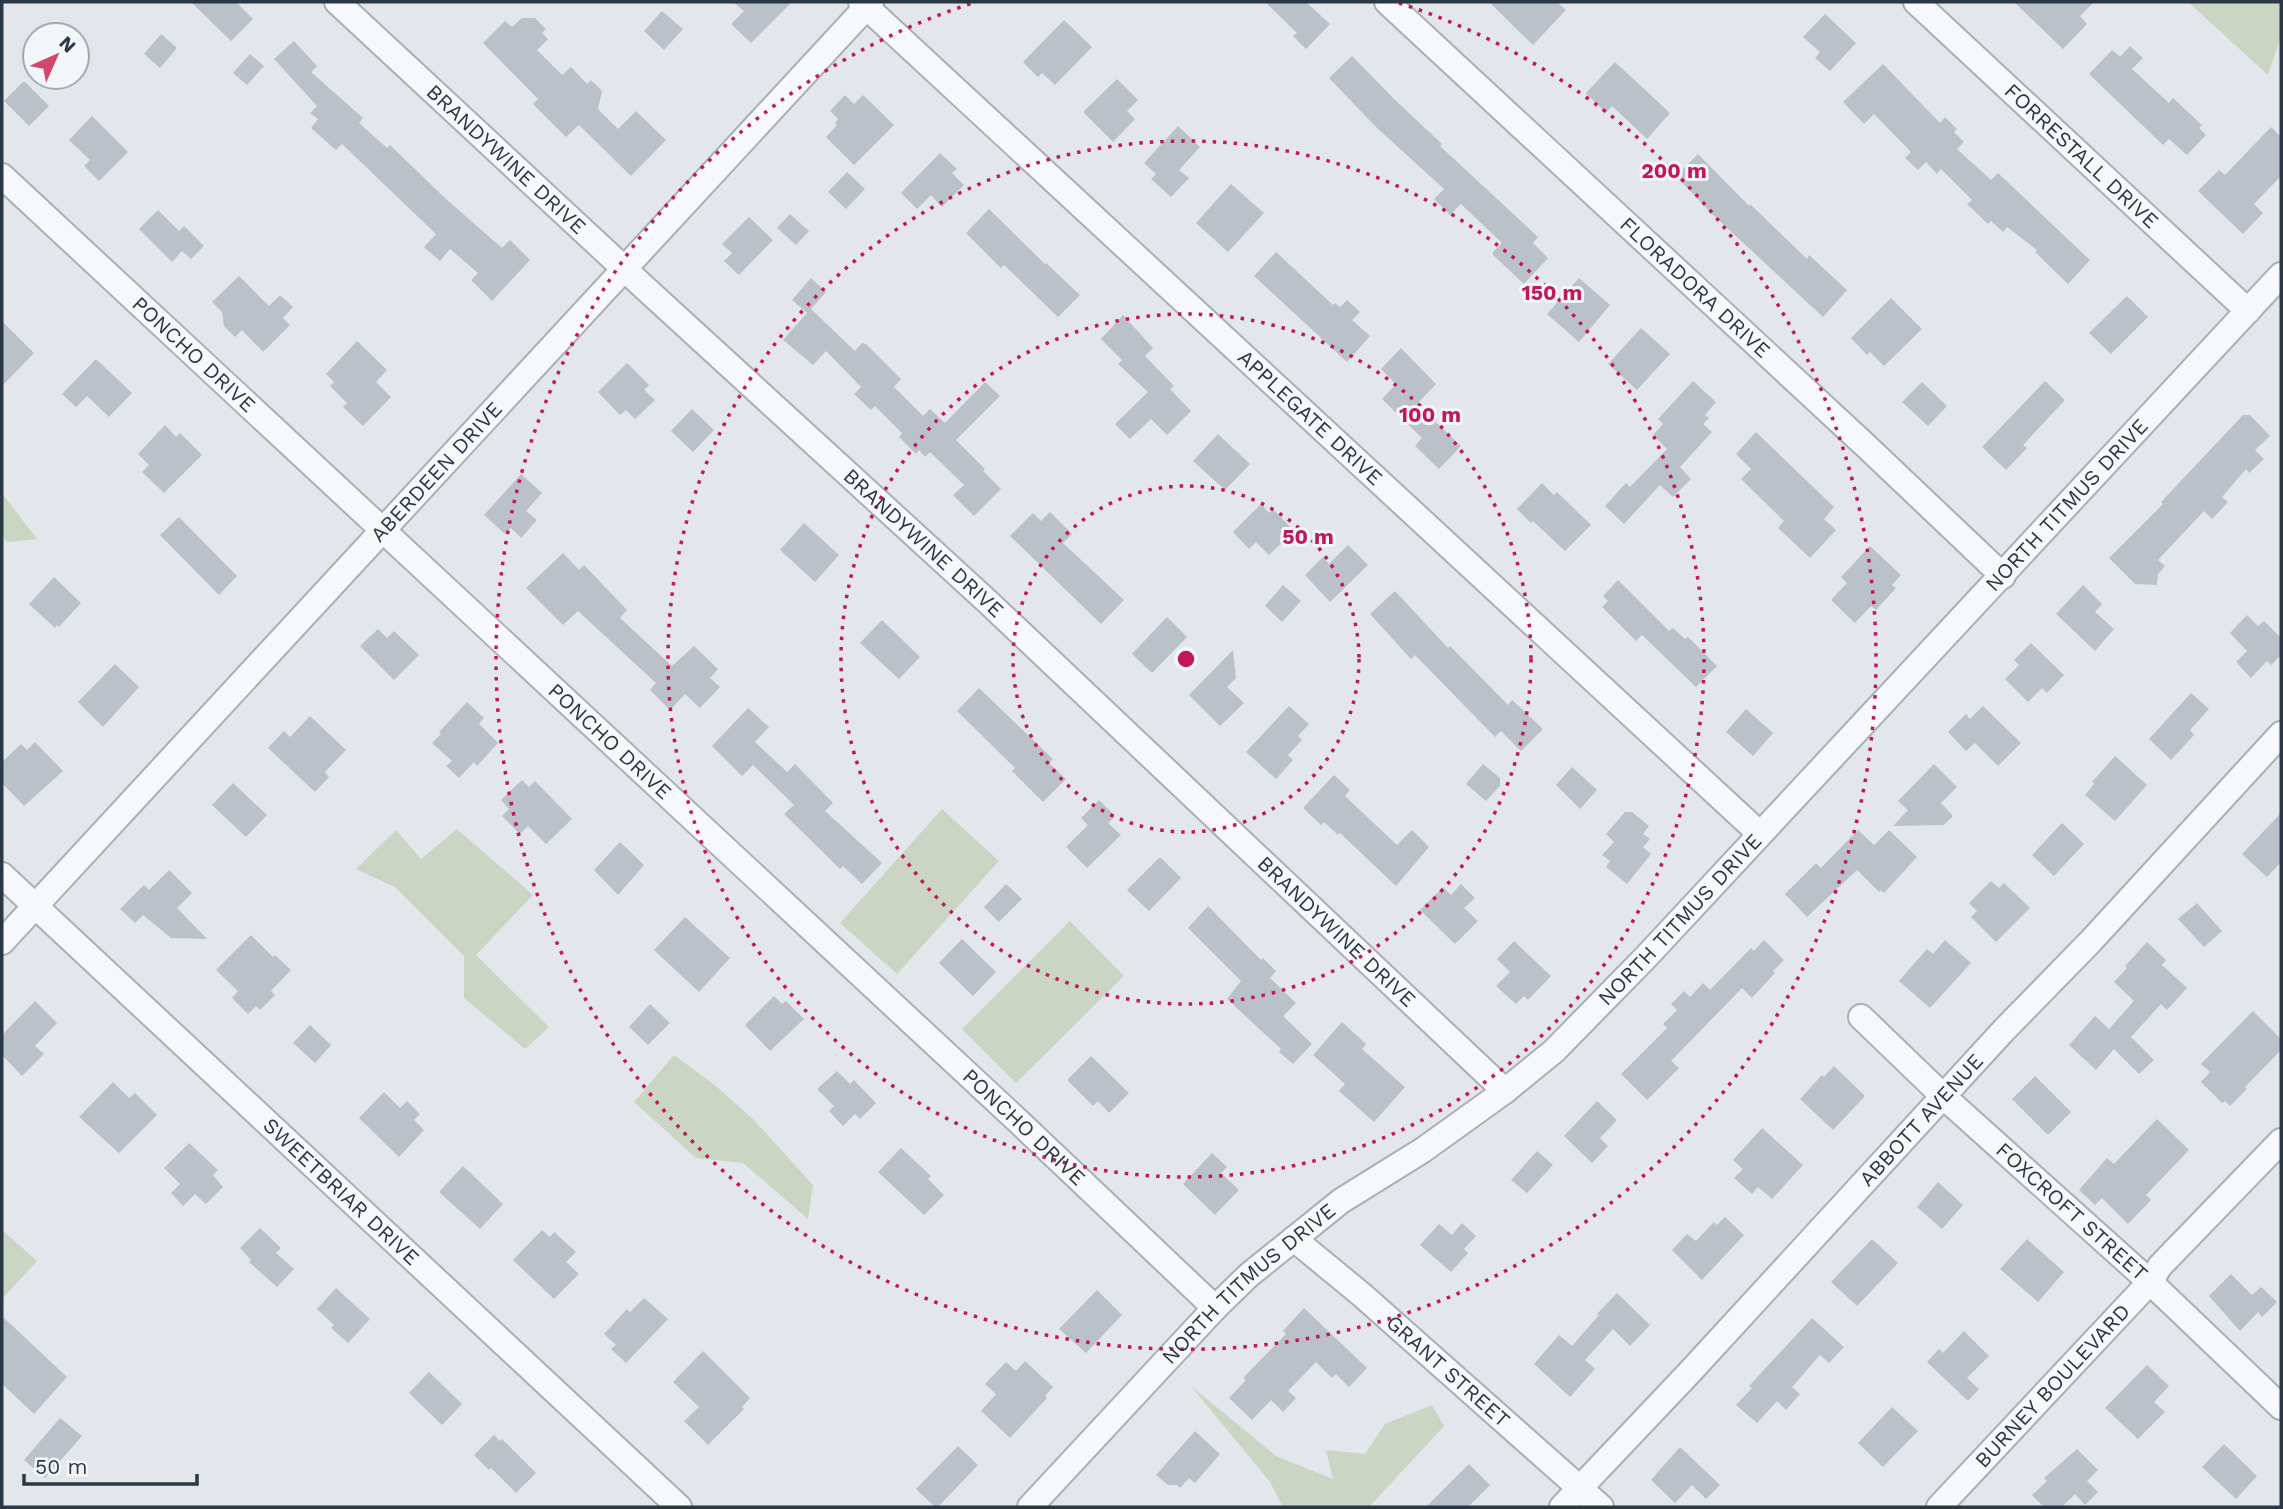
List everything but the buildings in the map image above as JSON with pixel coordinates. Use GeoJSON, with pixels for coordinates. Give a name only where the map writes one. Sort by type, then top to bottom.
{"type":"FeatureCollection","features":[{"type":"Feature","properties":{"kind":"street","name":"BRANDYWINE DRIVE"},"geometry":{"type":"LineString","coordinates":[[337,2],[989,603],[1505,1091]]}},
{"type":"Feature","properties":{"kind":"street","name":"FLORADORA DRIVE"},"geometry":{"type":"LineString","coordinates":[[1387,2],[2003,576]]}},
{"type":"Feature","properties":{"kind":"street","name":"FORRESTALL DRIVE"},"geometry":{"type":"LineString","coordinates":[[1916,2],[2248,311]]}},
{"type":"Feature","properties":{"kind":"street","name":"ABERDEEN DRIVE"},"geometry":{"type":"LineString","coordinates":[[2,942],[866,3]]}},
{"type":"Feature","properties":{"kind":"street","name":"APPLEGATE DRIVE"},"geometry":{"type":"LineString","coordinates":[[866,3],[1759,833]]}},
{"type":"Feature","properties":{"kind":"street","name":"PONCHO DRIVE"},"geometry":{"type":"LineString","coordinates":[[2,176],[1215,1308]]}},
{"type":"Feature","properties":{"kind":"street","name":"NORTH TITMUS DRIVE"},"geometry":{"type":"LineString","coordinates":[[1030,1507],[1249,1275],[1341,1201],[1423,1150],[1555,1051],[1655,948],[1759,833],[2003,576],[2281,275]]}},
{"type":"Feature","properties":{"kind":"street","name":"ABBOTT AVENUE"},"geometry":{"type":"LineString","coordinates":[[1562,1507],[2281,734]]}},
{"type":"Feature","properties":{"kind":"street","name":"SWEETBRIAR DRIVE"},"geometry":{"type":"LineString","coordinates":[[2,875],[679,1507]]}},
{"type":"Feature","properties":{"kind":"street","name":"FOXCROFT STREET"},"geometry":{"type":"LineString","coordinates":[[1861,1017],[1944,1097],[2150,1282],[2281,1407]]}},
{"type":"Feature","properties":{"kind":"street","name":"BURNEY BOULEVARD"},"geometry":{"type":"LineString","coordinates":[[1939,1507],[2150,1282],[2160,1266],[2281,1141]]}},
{"type":"Feature","properties":{"kind":"street","name":"GRANT STREET"},"geometry":{"type":"LineString","coordinates":[[1294,1239],[1362,1295],[1601,1507]]}},
{"type":"Feature","properties":{"kind":"green space"},"geometry":{"type":"Polygon","coordinates":[[[2188,2],[2281,2],[2281,36],[2268,75],[2188,2]]]}},
{"type":"Feature","properties":{"kind":"green space"},"geometry":{"type":"Polygon","coordinates":[[[2,494],[37,539],[8,542],[2,536],[2,494]]]}},
{"type":"Feature","properties":{"kind":"green space"},"geometry":{"type":"Polygon","coordinates":[[[942,809],[999,861],[897,974],[840,923],[942,809]]]}},
{"type":"Feature","properties":{"kind":"green space"},"geometry":{"type":"Polygon","coordinates":[[[457,829],[533,895],[476,955],[549,1027],[525,1049],[464,998],[464,956],[395,887],[356,869],[396,830],[421,859],[457,829]]]}},
{"type":"Feature","properties":{"kind":"green space"},"geometry":{"type":"Polygon","coordinates":[[[1070,921],[1124,976],[1016,1083],[962,1029],[1070,921]]]}},
{"type":"Feature","properties":{"kind":"green space"},"geometry":{"type":"Polygon","coordinates":[[[674,1055],[716,1086],[755,1121],[813,1185],[808,1219],[743,1163],[696,1158],[634,1102],[674,1055]]]}},
{"type":"Feature","properties":{"kind":"green space"},"geometry":{"type":"Polygon","coordinates":[[[2,1230],[37,1261],[2,1299],[2,1230]]]}},
{"type":"Feature","properties":{"kind":"green space"},"geometry":{"type":"Polygon","coordinates":[[[1191,1386],[1276,1456],[1333,1479],[1326,1450],[1365,1454],[1385,1424],[1432,1405],[1444,1426],[1369,1507],[1283,1507],[1270,1482],[1191,1386]]]}}]}
